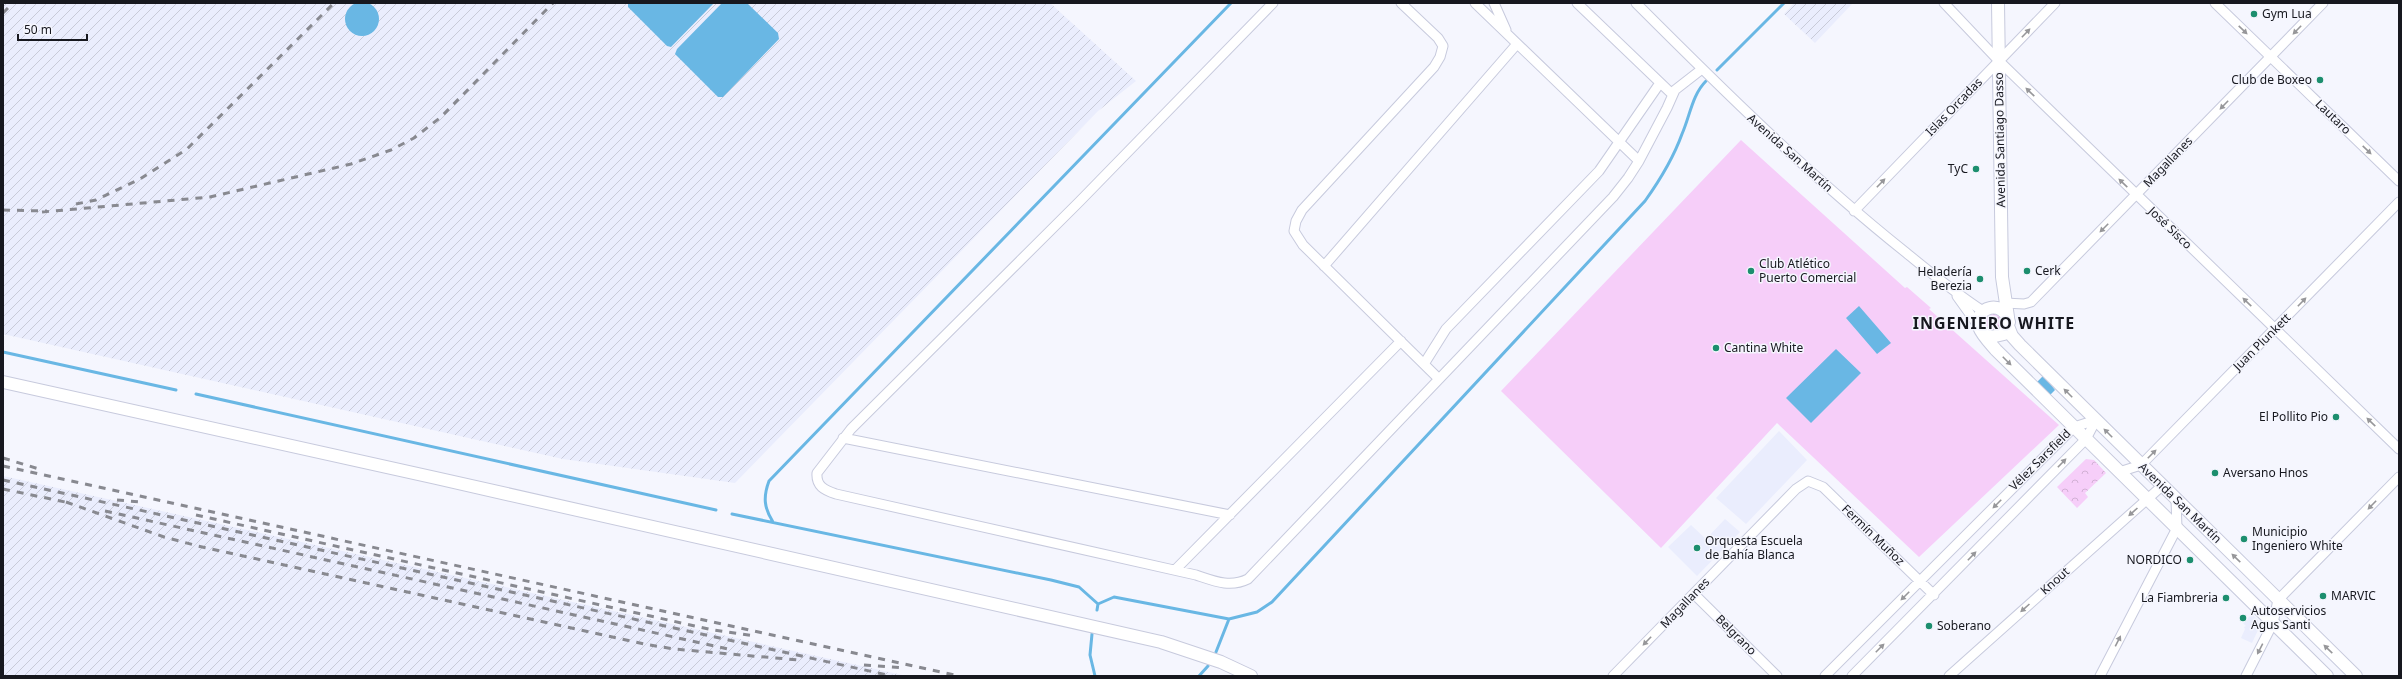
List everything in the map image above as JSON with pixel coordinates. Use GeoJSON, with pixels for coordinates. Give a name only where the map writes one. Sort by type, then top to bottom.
{"type":"FeatureCollection","features":[{"type":"Feature","properties":{"kind":"main road","name":"Avenida Santiago Dasso"},"geometry":{"type":"LineString","coordinates":[[1998,3],[2002,277],[2008,322]]}},
{"type":"Feature","properties":{"kind":"main road","name":"Avenida Santiago Dasso"},"geometry":{"type":"LineString","coordinates":[[1985,310],[1998,293],[2002,277]]}},
{"type":"Feature","properties":{"kind":"main road","name":"Avenida San Martín"},"geometry":{"type":"LineString","coordinates":[[1985,310],[1998,308],[2008,322],[2015,340],[2356,676]]}},
{"type":"Feature","properties":{"kind":"main road"},"geometry":{"type":"LineString","coordinates":[[1985,310],[1979,319],[1981,330],[1987,336],[1996,337],[2004,334],[2008,322]]}},
{"type":"Feature","properties":{"kind":"main road","name":"Avenida San Martín"},"geometry":{"type":"LineString","coordinates":[[1981,330],[1996,350],[2327,676]]}},
{"type":"Feature","properties":{"kind":"main road"},"geometry":{"type":"LineString","coordinates":[[3,382],[466,484],[1161,642],[1221,662],[1251,676]]}},
{"type":"Feature","properties":{"kind":"street"},"geometry":{"type":"LineString","coordinates":[[1273,3],[843,438],[817,473],[816,481],[827,491],[1175,570],[1230,584],[1248,579],[1613,197],[1639,161],[1668,108],[1672,94],[1702,69]]}},
{"type":"Feature","properties":{"kind":"street"},"geometry":{"type":"LineString","coordinates":[[1400,3],[1438,38],[1443,46],[1440,57],[1429,72],[1302,210],[1296,221],[1294,231],[1296,238],[1439,379]]}},
{"type":"Feature","properties":{"kind":"street"},"geometry":{"type":"LineString","coordinates":[[1475,3],[1639,161]]}},
{"type":"Feature","properties":{"kind":"street"},"geometry":{"type":"LineString","coordinates":[[1494,3],[1508,35]]}},
{"type":"Feature","properties":{"kind":"street"},"geometry":{"type":"LineString","coordinates":[[1577,3],[1672,94]]}},
{"type":"Feature","properties":{"kind":"street","name":"Avenida San Martín"},"geometry":{"type":"LineString","coordinates":[[1636,3],[1747,113],[1854,211],[1954,292],[1985,310]]}},
{"type":"Feature","properties":{"kind":"street","name":"José Sisco"},"geometry":{"type":"LineString","coordinates":[[1944,3],[1999,61],[2399,449]]}},
{"type":"Feature","properties":{"kind":"street","name":"Islas Orcadas"},"geometry":{"type":"LineString","coordinates":[[1854,211],[2055,3]]}},
{"type":"Feature","properties":{"kind":"street","name":"Lautaro"},"geometry":{"type":"LineString","coordinates":[[2215,3],[2399,182]]}},
{"type":"Feature","properties":{"kind":"street","name":"Magallanes"},"geometry":{"type":"LineString","coordinates":[[2005,303],[2024,304],[2032,302],[2323,3]]}},
{"type":"Feature","properties":{"kind":"street"},"geometry":{"type":"LineString","coordinates":[[1324,266],[1517,44]]}},
{"type":"Feature","properties":{"kind":"street"},"geometry":{"type":"LineString","coordinates":[[1424,364],[1446,329],[1599,171],[1660,83]]}},
{"type":"Feature","properties":{"kind":"street","name":"Juan Plunkett"},"geometry":{"type":"LineString","coordinates":[[2119,472],[2141,465],[2399,202]]}},
{"type":"Feature","properties":{"kind":"street","name":"Avenida San Martín"},"geometry":{"type":"LineString","coordinates":[[1954,292],[1981,330]]}},
{"type":"Feature","properties":{"kind":"street"},"geometry":{"type":"LineString","coordinates":[[1175,570],[1401,341]]}},
{"type":"Feature","properties":{"kind":"street","name":"Vélez Sarsfield"},"geometry":{"type":"LineString","coordinates":[[1825,676],[2074,427],[2096,420]]}},
{"type":"Feature","properties":{"kind":"street","name":"Vélez Sarsfield"},"geometry":{"type":"LineString","coordinates":[[1852,676],[1934,595],[2086,439],[2096,420]]}},
{"type":"Feature","properties":{"kind":"street"},"geometry":{"type":"LineString","coordinates":[[843,438],[1230,515]]}},
{"type":"Feature","properties":{"kind":"street"},"geometry":{"type":"LineString","coordinates":[[2246,676],[2273,623],[2278,600],[2399,477]]}},
{"type":"Feature","properties":{"kind":"street","name":"Magallanes"},"geometry":{"type":"LineString","coordinates":[[1613,676],[1796,489],[1808,481]]}},
{"type":"Feature","properties":{"kind":"street","name":"Fermín Muñoz"},"geometry":{"type":"LineString","coordinates":[[1808,481],[1823,487],[1934,595]]}},
{"type":"Feature","properties":{"kind":"street","name":"Knout"},"geometry":{"type":"LineString","coordinates":[[1949,676],[2162,486]]}},
{"type":"Feature","properties":{"kind":"street"},"geometry":{"type":"LineString","coordinates":[[2100,676],[2177,528],[2176,500]]}},
{"type":"Feature","properties":{"kind":"street","name":"Belgrano"},"geometry":{"type":"LineString","coordinates":[[1694,594],[1777,676]]}},
{"type":"Feature","properties":{"kind":"shaded area"},"geometry":{"type":"Polygon","coordinates":[[[3,3],[1050,3],[1136,81],[1098,111],[735,483],[563,459],[3,334],[3,3]]]}},
{"type":"Feature","properties":{"kind":"shaded area"},"geometry":{"type":"Polygon","coordinates":[[[1794,3],[1853,3],[1815,43],[1784,14],[1794,3]]]}},
{"type":"Feature","properties":{"kind":"shaded area"},"geometry":{"type":"Polygon","coordinates":[[[1779,431],[1807,460],[1746,524],[1716,498],[1779,431]]]}},
{"type":"Feature","properties":{"kind":"shaded area"},"geometry":{"type":"Polygon","coordinates":[[[3,476],[130,504],[907,676],[3,676],[3,476]]]}},
{"type":"Feature","properties":{"kind":"shaded area","name":"Orquesta Escuela de Bahía Blanca"},"geometry":{"type":"Polygon","coordinates":[[[1725,519],[1740,532],[1697,576],[1668,547],[1691,525],[1706,539],[1725,519]]]}},
{"type":"Feature","properties":{"kind":"shaded area"},"geometry":{"type":"Polygon","coordinates":[[[2252,614],[2258,620],[2259,628],[2252,643],[2241,638],[2245,629],[2244,627],[2246,626],[2243,623],[2252,614]]]}},
{"type":"Feature","properties":{"kind":"green space","name":"Club Atlético Puerto Comercial"},"geometry":{"type":"Polygon","coordinates":[[[1741,140],[1905,288],[1907,287],[1931,308],[1929,309],[2059,425],[1919,557],[1777,423],[1661,548],[1501,391],[1741,140]]]}},
{"type":"Feature","properties":{"kind":"green space"},"geometry":{"type":"Polygon","coordinates":[[[1990,313],[1998,313],[2003,318],[2001,329],[1998,331],[1990,331],[1985,326],[1985,318],[1990,313]]]}},
{"type":"Feature","properties":{"kind":"green space"},"geometry":{"type":"Polygon","coordinates":[[[2086,459],[2094,460],[2106,473],[2085,493],[2088,497],[2077,508],[2057,487],[2086,459]]]}},
{"type":"Feature","properties":{"kind":"water"},"geometry":{"type":"Polygon","coordinates":[[[362,2],[374,7],[379,19],[374,31],[362,36],[350,31],[345,19],[350,7],[362,2]]]}},
{"type":"Feature","properties":{"kind":"water"},"geometry":{"type":"Polygon","coordinates":[[[628,3],[714,3],[671,47],[667,46],[628,7],[628,3]]]}},
{"type":"Feature","properties":{"kind":"water"},"geometry":{"type":"Polygon","coordinates":[[[722,3],[747,3],[778,33],[779,39],[723,97],[718,97],[675,54],[677,49],[722,3]]]}},
{"type":"Feature","properties":{"kind":"water"},"geometry":{"type":"Polygon","coordinates":[[[1859,306],[1891,343],[1877,354],[1846,318],[1859,306]]]}},
{"type":"Feature","properties":{"kind":"water"},"geometry":{"type":"Polygon","coordinates":[[[1836,349],[1861,373],[1811,423],[1786,398],[1836,349]]]}},
{"type":"Feature","properties":{"kind":"water"},"geometry":{"type":"Polygon","coordinates":[[[2042,377],[2045,377],[2055,390],[2050,395],[2047,394],[2037,382],[2042,377]]]}},
{"type":"Feature","properties":{"kind":"waterway"},"geometry":{"type":"LineString","coordinates":[[773,522],[765,502],[769,481],[1231,3]]}},
{"type":"Feature","properties":{"kind":"waterway"},"geometry":{"type":"LineString","coordinates":[[1717,70],[1784,3]]}},
{"type":"Feature","properties":{"kind":"waterway"},"geometry":{"type":"LineString","coordinates":[[1097,610],[1098,604],[1114,597],[1229,619],[1257,612],[1272,602],[1645,201],[1670,161],[1685,127],[1694,99],[1706,81]]}},
{"type":"Feature","properties":{"kind":"waterway"},"geometry":{"type":"LineString","coordinates":[[3,352],[176,390]]}},
{"type":"Feature","properties":{"kind":"waterway"},"geometry":{"type":"LineString","coordinates":[[196,394],[716,510]]}},
{"type":"Feature","properties":{"kind":"waterway"},"geometry":{"type":"LineString","coordinates":[[732,514],[1051,580],[1079,587],[1098,604]]}},
{"type":"Feature","properties":{"kind":"waterway"},"geometry":{"type":"LineString","coordinates":[[1216,652],[1229,619]]}},
{"type":"Feature","properties":{"kind":"waterway"},"geometry":{"type":"LineString","coordinates":[[1092,634],[1090,655],[1095,676]]}},
{"type":"Feature","properties":{"kind":"waterway"},"geometry":{"type":"LineString","coordinates":[[1199,676],[1208,666]]}},
{"type":"Feature","properties":{"kind":"railway"},"geometry":{"type":"LineString","coordinates":[[3,13],[13,3]]}},
{"type":"Feature","properties":{"kind":"railway"},"geometry":{"type":"LineString","coordinates":[[76,204],[96,200],[140,179],[187,149],[334,3]]}},
{"type":"Feature","properties":{"kind":"railway"},"geometry":{"type":"LineString","coordinates":[[42,212],[210,197],[351,164],[391,150],[414,138],[441,117],[553,3]]}},
{"type":"Feature","properties":{"kind":"railway"},"geometry":{"type":"LineString","coordinates":[[3,210],[47,211]]}},
{"type":"Feature","properties":{"kind":"railway"},"geometry":{"type":"LineString","coordinates":[[3,458],[39,469]]}},
{"type":"Feature","properties":{"kind":"railway"},"geometry":{"type":"LineString","coordinates":[[3,466],[959,676]]}},
{"type":"Feature","properties":{"kind":"railway"},"geometry":{"type":"LineString","coordinates":[[3,480],[892,676]]}},
{"type":"Feature","properties":{"kind":"railway"},"geometry":{"type":"LineString","coordinates":[[3,489],[70,503]]}},
{"type":"Feature","properties":{"kind":"railway"},"geometry":{"type":"LineString","coordinates":[[117,500],[141,502]]}},
{"type":"Feature","properties":{"kind":"railway"},"geometry":{"type":"LineString","coordinates":[[66,502],[164,537],[198,546],[644,644],[674,649],[798,660]]}},
{"type":"Feature","properties":{"kind":"railway"},"geometry":{"type":"LineString","coordinates":[[105,511],[728,649]]}},
{"type":"Feature","properties":{"kind":"railway"},"geometry":{"type":"LineString","coordinates":[[196,515],[713,630],[755,636]]}},
{"type":"Feature","properties":{"kind":"railway"},"geometry":{"type":"LineString","coordinates":[[864,665],[904,668]]}},
{"type":"Feature","properties":{"kind":"place","name":"Gym Lua"},"geometry":{"type":"Point","coordinates":[2254,14]}},
{"type":"Feature","properties":{"kind":"place","name":"Club de Boxeo"},"geometry":{"type":"Point","coordinates":[2320,80]}},
{"type":"Feature","properties":{"kind":"place","name":"TyC"},"geometry":{"type":"Point","coordinates":[1976,169]}},
{"type":"Feature","properties":{"kind":"place","name":"Club Atlético Puerto Comercial"},"geometry":{"type":"Point","coordinates":[1751,271]}},
{"type":"Feature","properties":{"kind":"place","name":"Cerk"},"geometry":{"type":"Point","coordinates":[2027,271]}},
{"type":"Feature","properties":{"kind":"place","name":"Heladería Berezia"},"geometry":{"type":"Point","coordinates":[1980,279]}},
{"type":"Feature","properties":{"kind":"place","name":"Cantina White"},"geometry":{"type":"Point","coordinates":[1716,348]}},
{"type":"Feature","properties":{"kind":"place","name":"El Pollito Pio"},"geometry":{"type":"Point","coordinates":[2336,417]}},
{"type":"Feature","properties":{"kind":"place","name":"Aversano Hnos"},"geometry":{"type":"Point","coordinates":[2215,473]}},
{"type":"Feature","properties":{"kind":"place","name":"Municipio Ingeniero White"},"geometry":{"type":"Point","coordinates":[2244,539]}},
{"type":"Feature","properties":{"kind":"place","name":"Orquesta Escuela de Bahía Blanca"},"geometry":{"type":"Point","coordinates":[1697,548]}},
{"type":"Feature","properties":{"kind":"place","name":"NORDICO"},"geometry":{"type":"Point","coordinates":[2190,560]}},
{"type":"Feature","properties":{"kind":"place","name":"MARVIC"},"geometry":{"type":"Point","coordinates":[2323,596]}},
{"type":"Feature","properties":{"kind":"place","name":"La Fiambreria"},"geometry":{"type":"Point","coordinates":[2226,598]}},
{"type":"Feature","properties":{"kind":"place","name":"Autoservicios Agus Santi"},"geometry":{"type":"Point","coordinates":[2243,618]}},
{"type":"Feature","properties":{"kind":"place","name":"Soberano"},"geometry":{"type":"Point","coordinates":[1929,626]}},
{"type":"Feature","properties":{"kind":"district","name":"INGENIERO WHITE"},"geometry":{"type":"Point","coordinates":[1994,323]}}]}
